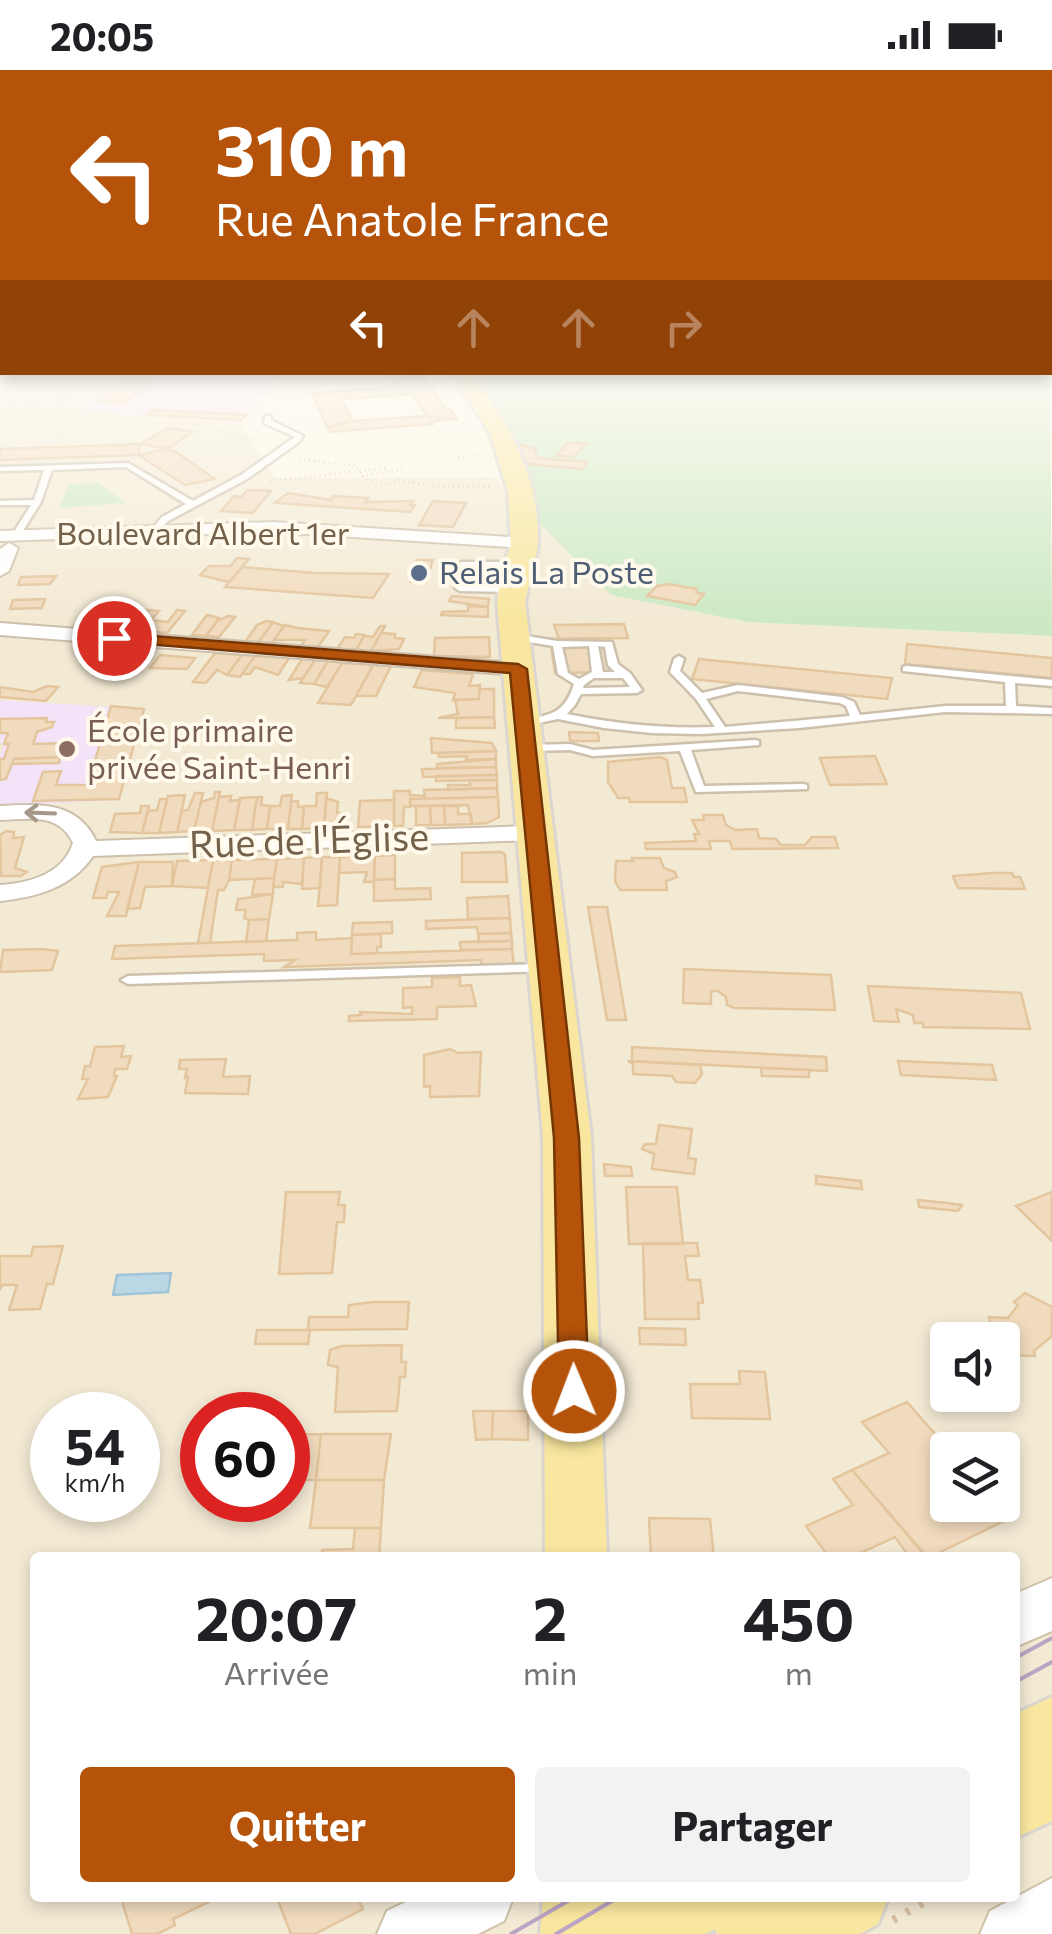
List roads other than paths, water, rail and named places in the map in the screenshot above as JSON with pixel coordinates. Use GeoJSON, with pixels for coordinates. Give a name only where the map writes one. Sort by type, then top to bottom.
{"type":"FeatureCollection","features":[{"type":"Feature","properties":{"kind":"main road"},"geometry":{"type":"LineString","coordinates":[[493,448],[509,496],[518,556]]}},
{"type":"Feature","properties":{"kind":"main road"},"geometry":{"type":"LineString","coordinates":[[508,448],[521,492],[516,653],[534,729],[534,833],[570,1192],[576,1552]]}},
{"type":"Feature","properties":{"kind":"main road"},"geometry":{"type":"LineString","coordinates":[[1020,1722],[1052,1705]]}},
{"type":"Feature","properties":{"kind":"main road"},"geometry":{"type":"LineString","coordinates":[[1020,1747],[1052,1729]]}},
{"type":"Feature","properties":{"kind":"main road"},"geometry":{"type":"LineString","coordinates":[[1020,1779],[1052,1762]]}},
{"type":"Feature","properties":{"kind":"main road"},"geometry":{"type":"LineString","coordinates":[[1020,1801],[1052,1783]]}},
{"type":"Feature","properties":{"kind":"main road"},"geometry":{"type":"LineString","coordinates":[[577,1934],[579,1902]]}},
{"type":"Feature","properties":{"kind":"main road"},"geometry":{"type":"LineString","coordinates":[[630,1934],[756,1909],[868,1911]]}},
{"type":"Feature","properties":{"kind":"street","name":"Boulevard Albert 1er"},"geometry":{"type":"LineString","coordinates":[[6,542],[155,530],[282,528],[518,556]]}},
{"type":"Feature","properties":{"kind":"street","name":"Boulevard Albert 1er"},"geometry":{"type":"LineString","coordinates":[[6,542],[252,534],[518,556]]}},
{"type":"Feature","properties":{"kind":"street"},"geometry":{"type":"LineString","coordinates":[[0,571],[6,542]]}},
{"type":"Feature","properties":{"kind":"street"},"geometry":{"type":"LineString","coordinates":[[0,629],[516,653]]}},
{"type":"Feature","properties":{"kind":"street"},"geometry":{"type":"LineString","coordinates":[[0,812],[44,811],[64,816],[81,831],[85,849],[76,862],[48,882],[26,891],[0,893]]}},
{"type":"Feature","properties":{"kind":"street","name":"Rue de l'Église"},"geometry":{"type":"LineString","coordinates":[[85,849],[534,833]]}},
{"type":"Feature","properties":{"kind":"street"},"geometry":{"type":"LineString","coordinates":[[1020,1619],[1052,1603]]}},
{"type":"Feature","properties":{"kind":"street"},"geometry":{"type":"LineString","coordinates":[[410,1934],[472,1902]]}},
{"type":"Feature","properties":{"kind":"street"},"geometry":{"type":"LineString","coordinates":[[1013,1934],[1052,1910]]}},
{"type":"Feature","properties":{"kind":"lane"},"geometry":{"type":"LineString","coordinates":[[155,530],[190,503],[236,480],[284,448]]}},
{"type":"Feature","properties":{"kind":"lane"},"geometry":{"type":"LineString","coordinates":[[0,469],[134,466],[190,503]]}},
{"type":"Feature","properties":{"kind":"lane"},"geometry":{"type":"LineString","coordinates":[[6,542],[37,502],[49,468]]}},
{"type":"Feature","properties":{"kind":"lane"},"geometry":{"type":"LineString","coordinates":[[0,504],[37,502]]}},
{"type":"Feature","properties":{"kind":"lane"},"geometry":{"type":"LineString","coordinates":[[518,556],[460,588],[464,564],[518,556]]}},
{"type":"Feature","properties":{"kind":"lane"},"geometry":{"type":"LineString","coordinates":[[516,653],[557,644],[609,644],[613,664],[638,690],[578,687],[563,674],[557,644]]}},
{"type":"Feature","properties":{"kind":"lane"},"geometry":{"type":"LineString","coordinates":[[593,644],[598,675]]}},
{"type":"Feature","properties":{"kind":"lane"},"geometry":{"type":"LineString","coordinates":[[679,660],[675,672],[700,696],[721,728]]}},
{"type":"Feature","properties":{"kind":"lane"},"geometry":{"type":"LineString","coordinates":[[906,668],[1052,683]]}},
{"type":"Feature","properties":{"kind":"lane"},"geometry":{"type":"LineString","coordinates":[[534,729],[574,704],[578,687],[598,675],[626,675]]}},
{"type":"Feature","properties":{"kind":"lane"},"geometry":{"type":"LineString","coordinates":[[1010,679],[1011,710]]}},
{"type":"Feature","properties":{"kind":"lane"},"geometry":{"type":"LineString","coordinates":[[700,696],[738,688],[842,700],[850,704],[856,719]]}},
{"type":"Feature","properties":{"kind":"lane"},"geometry":{"type":"LineString","coordinates":[[534,729],[783,728],[949,709],[1052,711]]}},
{"type":"Feature","properties":{"kind":"lane"},"geometry":{"type":"LineString","coordinates":[[534,729],[593,754],[755,743]]}},
{"type":"Feature","properties":{"kind":"lane"},"geometry":{"type":"LineString","coordinates":[[685,750],[700,790],[803,788]]}},
{"type":"Feature","properties":{"kind":"lane"},"geometry":{"type":"LineString","coordinates":[[128,980],[548,968]]}},
{"type":"Feature","properties":{"kind":"water"},"geometry":{"type":"Polygon","coordinates":[[[171,1273],[168,1292],[113,1295],[117,1275],[171,1273]]]}},
{"type":"Feature","properties":{"kind":"tram line"},"geometry":{"type":"LineString","coordinates":[[1020,1655],[1052,1638]]}},
{"type":"Feature","properties":{"kind":"tram line"},"geometry":{"type":"LineString","coordinates":[[1020,1679],[1052,1662]]}},
{"type":"Feature","properties":{"kind":"tram line"},"geometry":{"type":"LineString","coordinates":[[511,1934],[566,1902]]}},
{"type":"Feature","properties":{"kind":"tram line"},"geometry":{"type":"LineString","coordinates":[[556,1934],[610,1902]]}},
{"type":"Feature","properties":{"kind":"place","name":"Relais La Poste"},"geometry":{"type":"Point","coordinates":[419,573]}},
{"type":"Feature","properties":{"kind":"place","name":"École primaire privée Saint-Henri"},"geometry":{"type":"Point","coordinates":[67,749]}}]}
